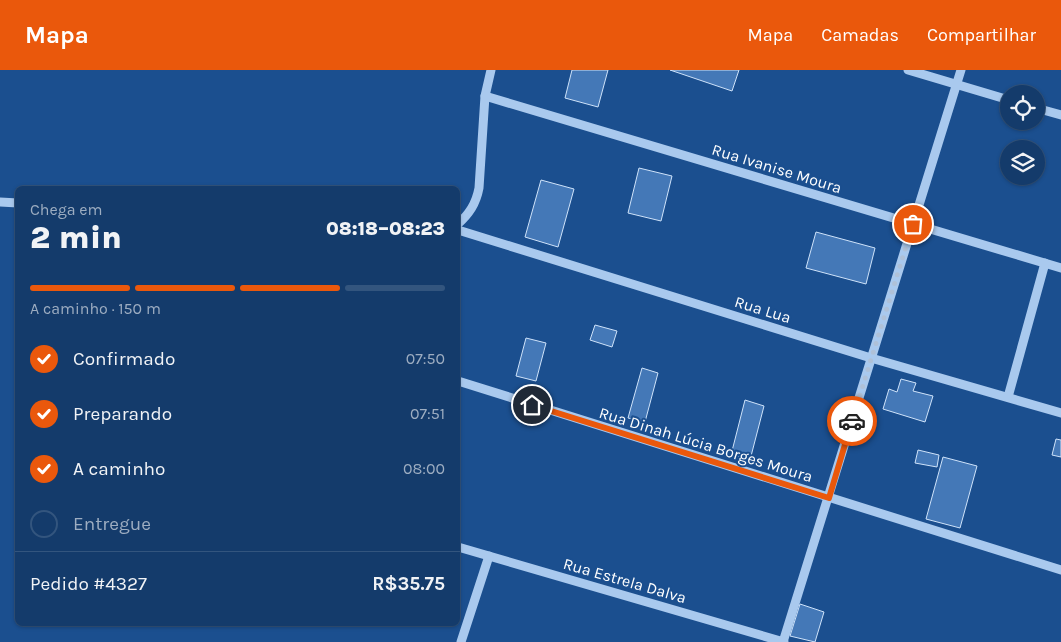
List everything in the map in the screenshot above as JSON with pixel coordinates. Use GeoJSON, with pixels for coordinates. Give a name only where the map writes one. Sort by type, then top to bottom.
{"type":"FeatureCollection","features":[{"type":"Feature","properties":{"kind":"street"},"geometry":{"type":"LineString","coordinates":[[460,222],[468,215],[476,200],[479,188],[485,96],[490,70]]}},
{"type":"Feature","properties":{"kind":"street"},"geometry":{"type":"LineString","coordinates":[[908,70],[1000,97]]}},
{"type":"Feature","properties":{"kind":"street"},"geometry":{"type":"LineString","coordinates":[[783,642],[957,85],[960,70]]}},
{"type":"Feature","properties":{"kind":"street","name":"Rua Ivanise Moura"},"geometry":{"type":"LineString","coordinates":[[485,96],[1061,268]]}},
{"type":"Feature","properties":{"kind":"street"},"geometry":{"type":"LineString","coordinates":[[1045,111],[1061,116]]}},
{"type":"Feature","properties":{"kind":"street"},"geometry":{"type":"LineString","coordinates":[[0,202],[15,203]]}},
{"type":"Feature","properties":{"kind":"street","name":"Rua Lua"},"geometry":{"type":"LineString","coordinates":[[460,231],[871,358],[1061,413]]}},
{"type":"Feature","properties":{"kind":"street"},"geometry":{"type":"LineString","coordinates":[[1008,397],[1045,263]]}},
{"type":"Feature","properties":{"kind":"street","name":"Rua Dinah Lúcia Borges Moura"},"geometry":{"type":"LineString","coordinates":[[460,382],[1061,570]]}},
{"type":"Feature","properties":{"kind":"street","name":"Rua Estrela Dalva"},"geometry":{"type":"LineString","coordinates":[[460,548],[783,642]]}},
{"type":"Feature","properties":{"kind":"street"},"geometry":{"type":"LineString","coordinates":[[462,642],[489,556]]}},
{"type":"Feature","properties":{"kind":"building"},"geometry":{"type":"Polygon","coordinates":[[[572,70],[608,70],[598,107],[565,98],[572,70]]]}},
{"type":"Feature","properties":{"kind":"building"},"geometry":{"type":"Polygon","coordinates":[[[670,70],[739,70],[732,91],[670,70]]]}},
{"type":"Feature","properties":{"kind":"building"},"geometry":{"type":"Polygon","coordinates":[[[639,168],[672,176],[661,221],[628,213],[639,168]]]}},
{"type":"Feature","properties":{"kind":"building"},"geometry":{"type":"Polygon","coordinates":[[[541,180],[574,189],[558,247],[525,237],[541,180]]]}},
{"type":"Feature","properties":{"kind":"building"},"geometry":{"type":"Polygon","coordinates":[[[816,232],[875,248],[866,284],[806,268],[816,232]]]}},
{"type":"Feature","properties":{"kind":"building"},"geometry":{"type":"Polygon","coordinates":[[[595,325],[617,331],[612,347],[590,340],[595,325]]]}},
{"type":"Feature","properties":{"kind":"building"},"geometry":{"type":"Polygon","coordinates":[[[526,338],[546,343],[536,381],[516,376],[526,338]]]}},
{"type":"Feature","properties":{"kind":"building"},"geometry":{"type":"Polygon","coordinates":[[[642,368],[658,373],[645,422],[628,418],[642,368]]]}},
{"type":"Feature","properties":{"kind":"building"},"geometry":{"type":"Polygon","coordinates":[[[901,379],[916,383],[913,391],[933,396],[925,422],[883,409],[889,389],[897,392],[901,379]]]}},
{"type":"Feature","properties":{"kind":"building"},"geometry":{"type":"Polygon","coordinates":[[[745,400],[764,406],[750,460],[731,455],[745,400]]]}},
{"type":"Feature","properties":{"kind":"building"},"geometry":{"type":"Polygon","coordinates":[[[1056,439],[1061,440],[1061,457],[1052,455],[1056,439]]]}},
{"type":"Feature","properties":{"kind":"building"},"geometry":{"type":"Polygon","coordinates":[[[918,450],[939,455],[937,467],[915,463],[918,450]]]}},
{"type":"Feature","properties":{"kind":"building"},"geometry":{"type":"Polygon","coordinates":[[[943,457],[977,466],[960,528],[926,519],[943,457]]]}},
{"type":"Feature","properties":{"kind":"building"},"geometry":{"type":"Polygon","coordinates":[[[800,604],[824,612],[815,642],[790,636],[800,604]]]}},
{"type":"Feature","properties":{"kind":"way so far"},"geometry":{"type":"LineString","coordinates":[[852,421],[913,224]]}},
{"type":"Feature","properties":{"kind":"route"},"geometry":{"type":"LineString","coordinates":[[532,405],[829,498],[852,421]]}}]}
